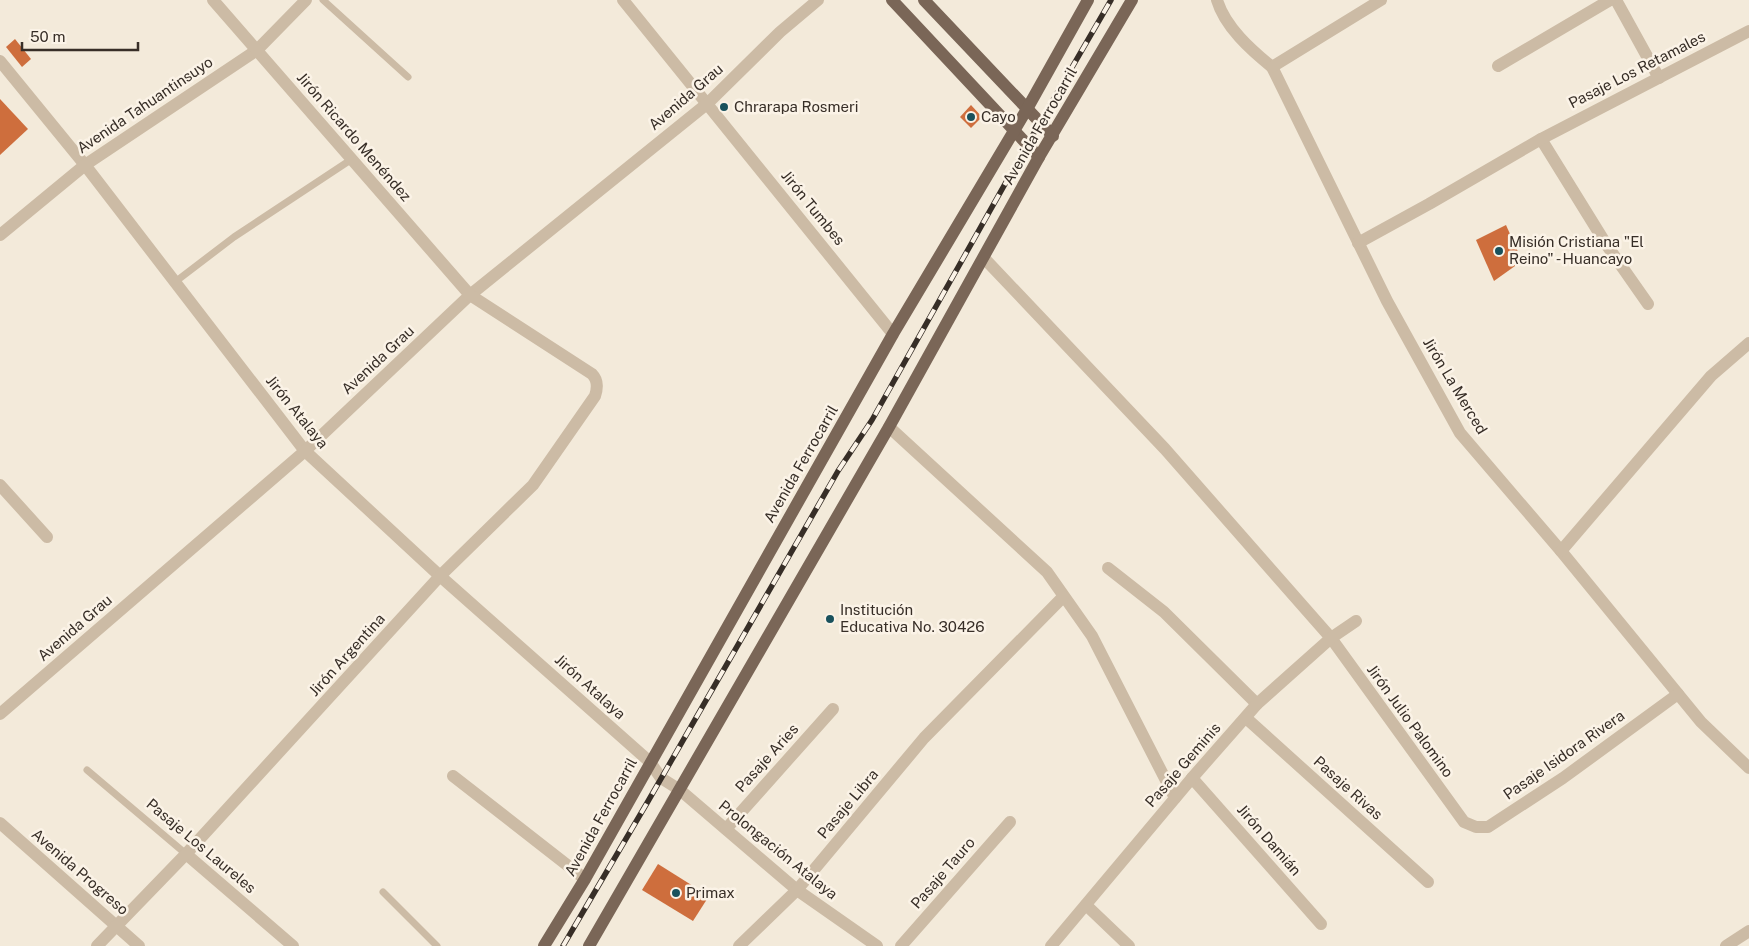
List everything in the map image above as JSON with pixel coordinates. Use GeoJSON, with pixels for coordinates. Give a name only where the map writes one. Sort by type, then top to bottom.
{"type":"FeatureCollection","features":[{"type":"Feature","properties":{"kind":"main road"},"geometry":{"type":"LineString","coordinates":[[892,0],[1039,157]]}},
{"type":"Feature","properties":{"kind":"main road"},"geometry":{"type":"LineString","coordinates":[[924,0],[1053,136]]}},
{"type":"Feature","properties":{"kind":"main road","name":"Avenida Ferrocarril"},"geometry":{"type":"LineString","coordinates":[[544,946],[585,879],[893,334],[1027,109],[1088,0]]}},
{"type":"Feature","properties":{"kind":"main road","name":"Avenida Ferrocarril"},"geometry":{"type":"LineString","coordinates":[[589,946],[889,428],[1039,157],[1132,0]]}},
{"type":"Feature","properties":{"kind":"street","name":"Jirón Ricardo Menéndez"},"geometry":{"type":"LineString","coordinates":[[213,0],[470,295],[592,374]]}},
{"type":"Feature","properties":{"kind":"street","name":"Avenida Tahuantinsuyo"},"geometry":{"type":"LineString","coordinates":[[0,235],[85,165],[257,50],[306,0]]}},
{"type":"Feature","properties":{"kind":"street","name":"Jirón Tumbes"},"geometry":{"type":"LineString","coordinates":[[623,0],[893,334]]}},
{"type":"Feature","properties":{"kind":"street","name":"Avenida Grau"},"geometry":{"type":"LineString","coordinates":[[0,714],[305,451],[470,295],[708,104],[780,32],[818,0]]}},
{"type":"Feature","properties":{"kind":"street","name":"Jirón La Merced"},"geometry":{"type":"LineString","coordinates":[[1217,0],[1228,21],[1244,42],[1272,67],[1387,301],[1460,434],[1561,551],[1701,722],[1749,768]]}},
{"type":"Feature","properties":{"kind":"street"},"geometry":{"type":"LineString","coordinates":[[1272,67],[1381,0]]}},
{"type":"Feature","properties":{"kind":"street"},"geometry":{"type":"LineString","coordinates":[[1498,66],[1610,0]]}},
{"type":"Feature","properties":{"kind":"street"},"geometry":{"type":"LineString","coordinates":[[1616,0],[1659,78]]}},
{"type":"Feature","properties":{"kind":"street","name":"Pasaje Los Retamales"},"geometry":{"type":"LineString","coordinates":[[1358,243],[1429,204],[1507,157],[1749,31]]}},
{"type":"Feature","properties":{"kind":"street","name":"Jirón Atalaya"},"geometry":{"type":"LineString","coordinates":[[0,61],[85,165],[305,451],[440,576],[650,762],[661,778]]}},
{"type":"Feature","properties":{"kind":"street"},"geometry":{"type":"LineString","coordinates":[[1541,139],[1606,244],[1648,304]]}},
{"type":"Feature","properties":{"kind":"street","name":"Jirón Julio Palomino"},"geometry":{"type":"LineString","coordinates":[[984,258],[1166,449],[1331,638],[1464,822]]}},
{"type":"Feature","properties":{"kind":"street"},"geometry":{"type":"LineString","coordinates":[[1561,551],[1711,376],[1749,344]]}},
{"type":"Feature","properties":{"kind":"street","name":"Jirón Argentina"},"geometry":{"type":"LineString","coordinates":[[97,946],[186,854],[440,576],[533,485],[595,396],[597,389],[596,378],[592,374]]}},
{"type":"Feature","properties":{"kind":"street"},"geometry":{"type":"LineString","coordinates":[[889,428],[1047,572],[1092,636],[1175,798]]}},
{"type":"Feature","properties":{"kind":"street"},"geometry":{"type":"LineString","coordinates":[[0,485],[47,537]]}},
{"type":"Feature","properties":{"kind":"street"},"geometry":{"type":"LineString","coordinates":[[1108,568],[1164,612],[1258,704]]}},
{"type":"Feature","properties":{"kind":"street","name":"Pasaje Libra"},"geometry":{"type":"LineString","coordinates":[[739,946],[796,890],[924,738],[1063,597]]}},
{"type":"Feature","properties":{"kind":"street","name":"Pasaje Geminis"},"geometry":{"type":"LineString","coordinates":[[1051,946],[1192,778],[1258,704],[1331,638],[1356,621]]}},
{"type":"Feature","properties":{"kind":"street","name":"Pasaje Isidora Rivera"},"geometry":{"type":"LineString","coordinates":[[1464,822],[1476,827],[1488,827],[1563,778],[1678,694]]}},
{"type":"Feature","properties":{"kind":"street","name":"Pasaje Aries"},"geometry":{"type":"LineString","coordinates":[[726,830],[833,709]]}},
{"type":"Feature","properties":{"kind":"street","name":"Pasaje Rivas"},"geometry":{"type":"LineString","coordinates":[[1246,718],[1428,882]]}},
{"type":"Feature","properties":{"kind":"street"},"geometry":{"type":"LineString","coordinates":[[453,776],[585,879]]}},
{"type":"Feature","properties":{"kind":"street","name":"Prolongación Atalaya"},"geometry":{"type":"LineString","coordinates":[[661,778],[680,790],[796,890],[876,946]]}},
{"type":"Feature","properties":{"kind":"street","name":"Jirón Damián"},"geometry":{"type":"LineString","coordinates":[[1192,778],[1321,924]]}},
{"type":"Feature","properties":{"kind":"street","name":"Pasaje Tauro"},"geometry":{"type":"LineString","coordinates":[[900,946],[1010,822]]}},
{"type":"Feature","properties":{"kind":"street","name":"Avenida Progreso"},"geometry":{"type":"LineString","coordinates":[[0,823],[139,946]]}},
{"type":"Feature","properties":{"kind":"street","name":"Pasaje Los Laureles"},"geometry":{"type":"LineString","coordinates":[[186,854],[294,946]]}},
{"type":"Feature","properties":{"kind":"street"},"geometry":{"type":"LineString","coordinates":[[1086,905],[1129,946]]}},
{"type":"Feature","properties":{"kind":"street"},"geometry":{"type":"LineString","coordinates":[[1726,946],[1749,931]]}},
{"type":"Feature","properties":{"kind":"lane"},"geometry":{"type":"LineString","coordinates":[[323,0],[408,77]]}},
{"type":"Feature","properties":{"kind":"lane"},"geometry":{"type":"LineString","coordinates":[[175,282],[234,237],[352,159]]}},
{"type":"Feature","properties":{"kind":"lane","name":"Pasaje Los Laureles"},"geometry":{"type":"LineString","coordinates":[[87,770],[186,854]]}},
{"type":"Feature","properties":{"kind":"lane"},"geometry":{"type":"LineString","coordinates":[[383,892],[437,946]]}},
{"type":"Feature","properties":{"kind":"building"},"geometry":{"type":"Polygon","coordinates":[[[15,39],[31,59],[22,67],[6,47],[15,39]]]}},
{"type":"Feature","properties":{"kind":"building"},"geometry":{"type":"Polygon","coordinates":[[[0,99],[28,129],[0,155],[0,99]]]}},
{"type":"Feature","properties":{"kind":"building","name":"Cayo"},"geometry":{"type":"Polygon","coordinates":[[[971,105],[982,117],[971,128],[960,117],[971,105]]]}},
{"type":"Feature","properties":{"kind":"building","name":"Misión Cristiana \"El Reino\" - Huancayo"},"geometry":{"type":"Polygon","coordinates":[[[1506,225],[1522,261],[1494,281],[1476,240],[1506,225]]]}},
{"type":"Feature","properties":{"kind":"building","name":"Primax"},"geometry":{"type":"Polygon","coordinates":[[[658,864],[709,896],[693,921],[642,890],[658,864]]]}},
{"type":"Feature","properties":{"kind":"railway"},"geometry":{"type":"LineString","coordinates":[[563,946],[838,471],[872,420],[1111,0]]}},
{"type":"Feature","properties":{"kind":"place","name":"Chrarapa Rosmeri"},"geometry":{"type":"Point","coordinates":[724,107]}},
{"type":"Feature","properties":{"kind":"place","name":"Cayo"},"geometry":{"type":"Point","coordinates":[971,117]}},
{"type":"Feature","properties":{"kind":"place","name":"Misión Cristiana \"El Reino\" - Huancayo"},"geometry":{"type":"Point","coordinates":[1499,251]}},
{"type":"Feature","properties":{"kind":"place","name":"Institución Educativa No. 30426"},"geometry":{"type":"Point","coordinates":[830,619]}},
{"type":"Feature","properties":{"kind":"place","name":"Primax"},"geometry":{"type":"Point","coordinates":[676,893]}}]}
